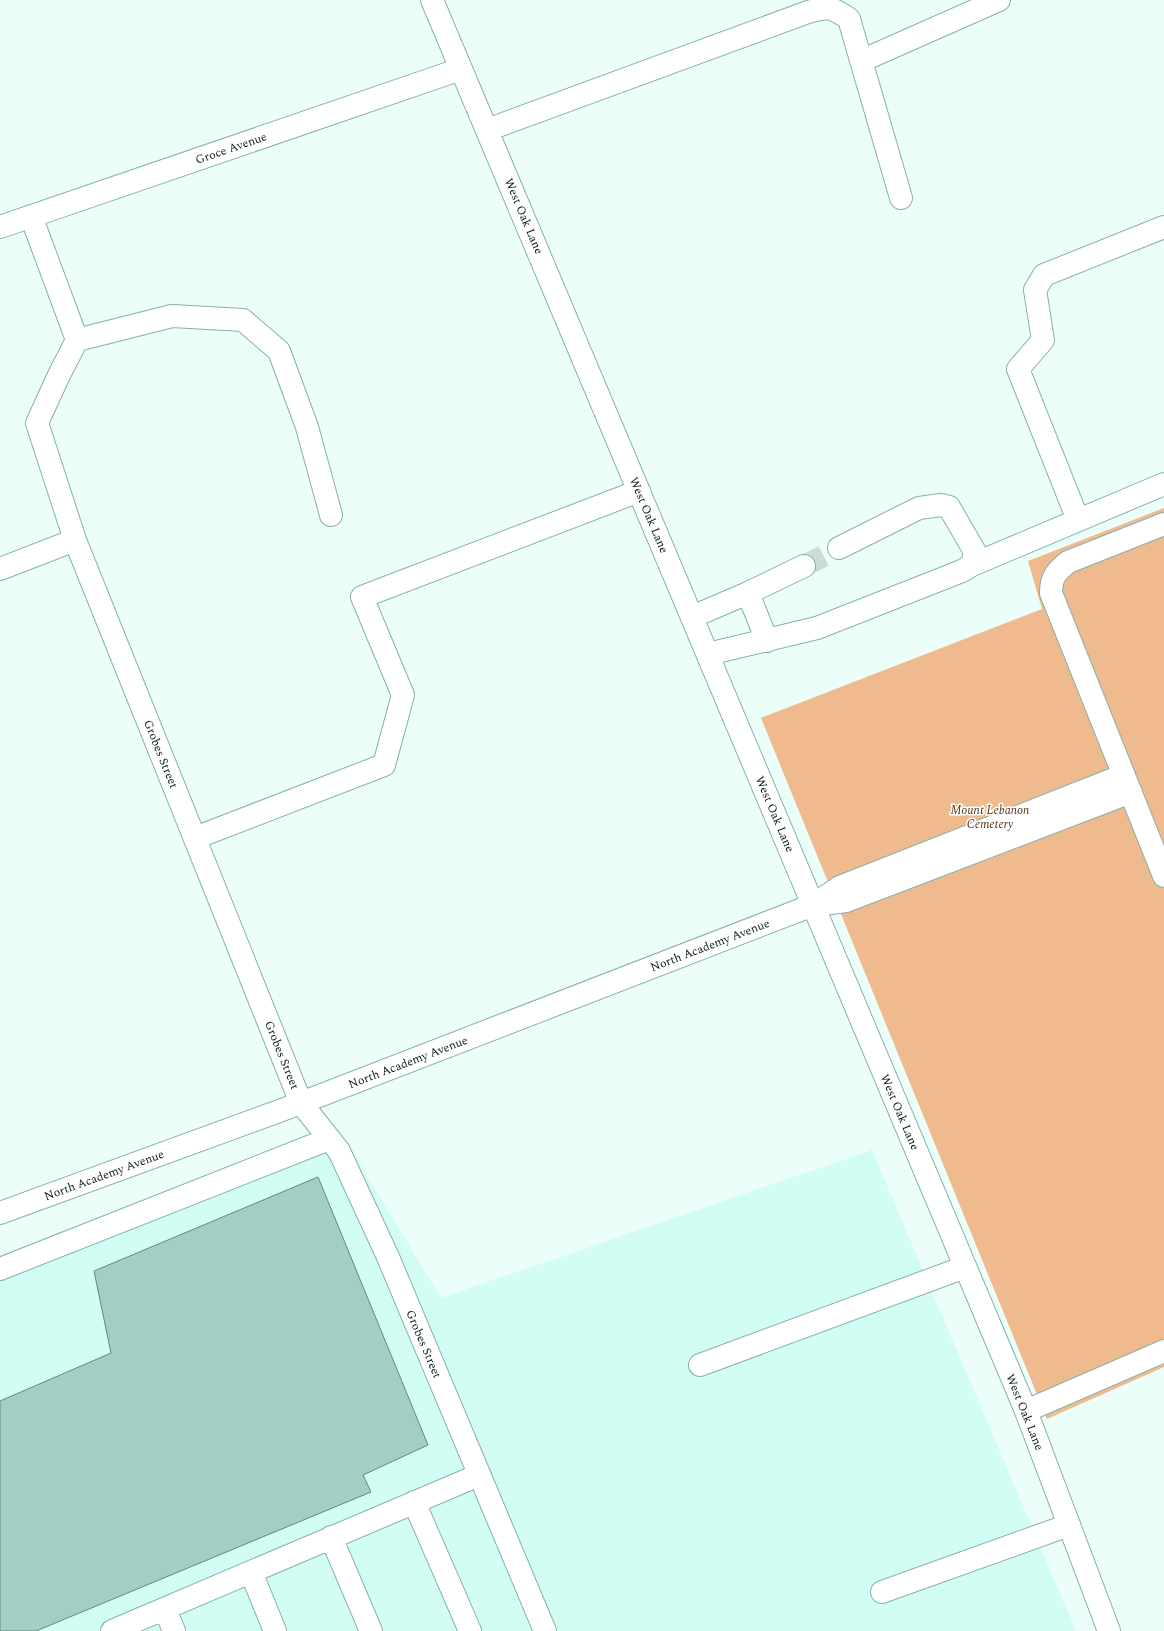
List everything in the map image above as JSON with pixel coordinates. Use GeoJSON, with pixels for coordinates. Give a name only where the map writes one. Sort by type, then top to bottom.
{"type":"FeatureCollection","features":[{"type":"Feature","properties":{"kind":"street","name":"West Oak Lane"},"geometry":{"type":"LineString","coordinates":[[432,0],[1026,1411],[1109,1631]]}},
{"type":"Feature","properties":{"kind":"street"},"geometry":{"type":"LineString","coordinates":[[861,61],[1000,0]]}},
{"type":"Feature","properties":{"kind":"street"},"geometry":{"type":"LineString","coordinates":[[487,130],[822,8],[835,9],[849,19],[901,198]]}},
{"type":"Feature","properties":{"kind":"street","name":"Groce Avenue"},"geometry":{"type":"LineString","coordinates":[[0,227],[461,69]]}},
{"type":"Feature","properties":{"kind":"street"},"geometry":{"type":"LineString","coordinates":[[31,216],[78,340],[172,316],[243,320],[279,351],[307,427],[331,515]]}},
{"type":"Feature","properties":{"kind":"street"},"geometry":{"type":"LineString","coordinates":[[1078,520],[1018,369],[1043,340],[1036,290],[1044,275],[1164,227]]}},
{"type":"Feature","properties":{"kind":"street","name":"Grobes Street"},"geometry":{"type":"LineString","coordinates":[[78,340],[59,375],[37,423],[75,540],[301,1103],[339,1151],[388,1257],[545,1631]]}},
{"type":"Feature","properties":{"kind":"street"},"geometry":{"type":"LineString","coordinates":[[708,654],[817,628],[962,571],[972,565],[1164,484]]}},
{"type":"Feature","properties":{"kind":"street"},"geometry":{"type":"LineString","coordinates":[[195,838],[384,766],[403,696],[362,596],[639,491]]}},
{"type":"Feature","properties":{"kind":"street"},"geometry":{"type":"LineString","coordinates":[[839,548],[919,508],[941,505],[949,507],[975,552],[972,565]]}},
{"type":"Feature","properties":{"kind":"street"},"geometry":{"type":"LineString","coordinates":[[1164,524],[1068,562],[1058,570],[1051,582],[1051,593],[1164,876]]}},
{"type":"Feature","properties":{"kind":"street"},"geometry":{"type":"LineString","coordinates":[[0,569],[75,540]]}},
{"type":"Feature","properties":{"kind":"street"},"geometry":{"type":"LineString","coordinates":[[692,616],[748,593],[804,566]]}},
{"type":"Feature","properties":{"kind":"street"},"geometry":{"type":"LineString","coordinates":[[748,593],[767,640]]}},
{"type":"Feature","properties":{"kind":"street","name":"North Academy Avenue"},"geometry":{"type":"LineString","coordinates":[[0,1213],[301,1103],[813,905],[840,887],[1127,783]]}},
{"type":"Feature","properties":{"kind":"street"},"geometry":{"type":"LineString","coordinates":[[0,1269],[329,1139]]}},
{"type":"Feature","properties":{"kind":"street"},"geometry":{"type":"LineString","coordinates":[[700,1365],[965,1267]]}},
{"type":"Feature","properties":{"kind":"street"},"geometry":{"type":"LineString","coordinates":[[1026,1411],[1164,1351]]}},
{"type":"Feature","properties":{"kind":"street"},"geometry":{"type":"LineString","coordinates":[[112,1631],[479,1474]]}},
{"type":"Feature","properties":{"kind":"street"},"geometry":{"type":"LineString","coordinates":[[414,1502],[470,1631]]}},
{"type":"Feature","properties":{"kind":"street"},"geometry":{"type":"LineString","coordinates":[[882,1592],[1069,1525]]}},
{"type":"Feature","properties":{"kind":"street"},"geometry":{"type":"LineString","coordinates":[[331,1537],[371,1631]]}},
{"type":"Feature","properties":{"kind":"street"},"geometry":{"type":"LineString","coordinates":[[251,1572],[275,1631]]}},
{"type":"Feature","properties":{"kind":"street"},"geometry":{"type":"LineString","coordinates":[[165,1608],[174,1631]]}},
{"type":"Feature","properties":{"kind":"shaded area"},"geometry":{"type":"Polygon","coordinates":[[[347,1143],[441,1298],[872,1150],[1076,1631],[0,1631],[0,1269],[347,1143]]]}},
{"type":"Feature","properties":{"kind":"green space","name":"Mount Lebanon Cemetery"},"geometry":{"type":"Polygon","coordinates":[[[1164,508],[1164,1367],[1047,1419],[761,718],[1042,609],[1028,561],[1164,508]]]}},
{"type":"Feature","properties":{"kind":"building"},"geometry":{"type":"Polygon","coordinates":[[[318,1177],[428,1445],[363,1475],[371,1492],[36,1631],[0,1631],[0,1401],[111,1353],[94,1271],[318,1177]]]}},
{"type":"Feature","properties":{"kind":"tunnel"},"geometry":{"type":"LineString","coordinates":[[804,566],[839,548]]}}]}
